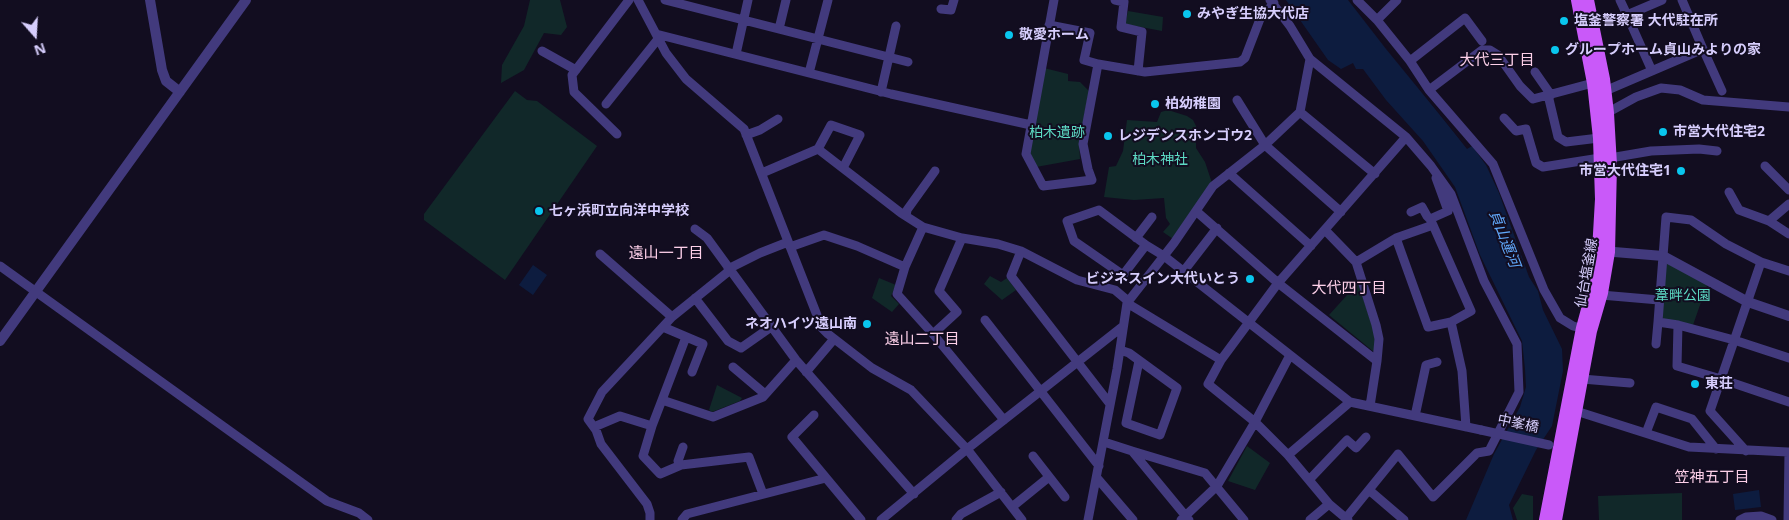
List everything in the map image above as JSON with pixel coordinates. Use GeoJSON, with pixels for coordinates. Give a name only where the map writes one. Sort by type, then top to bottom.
{"type":"FeatureCollection","features":[{"type":"Feature","properties":{"kind":"main road","name":"仙台塩釜線"},"geometry":{"type":"LineString","coordinates":[[1556,520],[1559,447],[1576,411],[1582,379],[1586,329],[1601,296],[1604,252],[1605,158],[1602,116],[1593,83],[1577,0]]}},
{"type":"Feature","properties":{"kind":"main road","name":"仙台塩釜線"},"geometry":{"type":"LineString","coordinates":[[1588,0],[1605,91],[1599,138],[1605,158]]}},
{"type":"Feature","properties":{"kind":"main road","name":"仙台塩釜線"},"geometry":{"type":"LineString","coordinates":[[1545,520],[1559,447],[1586,329],[1592,291],[1604,252]]}},
{"type":"Feature","properties":{"kind":"street"},"geometry":{"type":"LineString","coordinates":[[150,0],[162,70],[166,81],[180,92]]}},
{"type":"Feature","properties":{"kind":"street"},"geometry":{"type":"LineString","coordinates":[[0,341],[246,0]]}},
{"type":"Feature","properties":{"kind":"street"},"geometry":{"type":"LineString","coordinates":[[617,134],[574,92],[572,75],[629,0]]}},
{"type":"Feature","properties":{"kind":"street"},"geometry":{"type":"LineString","coordinates":[[638,0],[666,53],[686,80],[744,129],[818,322],[828,334],[872,368],[911,390],[967,449],[1022,520]]}},
{"type":"Feature","properties":{"kind":"street"},"geometry":{"type":"LineString","coordinates":[[665,0],[908,62]]}},
{"type":"Feature","properties":{"kind":"street"},"geometry":{"type":"LineString","coordinates":[[736,54],[748,0]]}},
{"type":"Feature","properties":{"kind":"street"},"geometry":{"type":"LineString","coordinates":[[779,28],[786,0]]}},
{"type":"Feature","properties":{"kind":"street"},"geometry":{"type":"LineString","coordinates":[[809,73],[828,0]]}},
{"type":"Feature","properties":{"kind":"street"},"geometry":{"type":"LineString","coordinates":[[941,9],[951,10],[954,0]]}},
{"type":"Feature","properties":{"kind":"street"},"geometry":{"type":"LineString","coordinates":[[1054,0],[1026,154],[1043,186],[1092,180],[1083,144],[1098,64]]}},
{"type":"Feature","properties":{"kind":"street"},"geometry":{"type":"LineString","coordinates":[[1115,0],[1124,2],[1121,27],[1142,32],[1138,71]]}},
{"type":"Feature","properties":{"kind":"street"},"geometry":{"type":"LineString","coordinates":[[1357,0],[1377,20],[1410,61],[1429,90],[1493,164],[1544,290],[1560,318],[1573,326],[1586,329]]}},
{"type":"Feature","properties":{"kind":"street"},"geometry":{"type":"LineString","coordinates":[[1377,20],[1397,0]]}},
{"type":"Feature","properties":{"kind":"street"},"geometry":{"type":"LineString","coordinates":[[1620,0],[1652,72]]}},
{"type":"Feature","properties":{"kind":"street"},"geometry":{"type":"LineString","coordinates":[[1627,15],[1662,0]]}},
{"type":"Feature","properties":{"kind":"street"},"geometry":{"type":"LineString","coordinates":[[1682,0],[1722,91]]}},
{"type":"Feature","properties":{"kind":"street"},"geometry":{"type":"LineString","coordinates":[[1049,25],[1090,33],[1084,60],[1098,64],[1145,72],[1203,67],[1240,62],[1245,58],[1260,19],[1272,1],[1310,59],[1406,137],[1432,166],[1451,194],[1484,281],[1517,344],[1518,392],[1489,451],[1477,453],[1433,497],[1398,454],[1347,519],[1329,504],[1288,455],[1256,422],[1208,384],[1221,360],[1278,283],[1406,137]]}},
{"type":"Feature","properties":{"kind":"street"},"geometry":{"type":"LineString","coordinates":[[1410,61],[1465,18],[1482,41]]}},
{"type":"Feature","properties":{"kind":"street"},"geometry":{"type":"LineString","coordinates":[[881,92],[896,26]]}},
{"type":"Feature","properties":{"kind":"street"},"geometry":{"type":"LineString","coordinates":[[657,36],[736,54],[881,92],[1031,125]]}},
{"type":"Feature","properties":{"kind":"street"},"geometry":{"type":"LineString","coordinates":[[606,104],[657,36]]}},
{"type":"Feature","properties":{"kind":"street"},"geometry":{"type":"LineString","coordinates":[[1605,91],[1703,49]]}},
{"type":"Feature","properties":{"kind":"street"},"geometry":{"type":"LineString","coordinates":[[1429,90],[1482,50],[1490,50],[1498,55],[1520,86],[1533,99],[1593,83]]}},
{"type":"Feature","properties":{"kind":"street"},"geometry":{"type":"LineString","coordinates":[[542,51],[576,70]]}},
{"type":"Feature","properties":{"kind":"street"},"geometry":{"type":"LineString","coordinates":[[1088,520],[1104,442],[1120,350],[1122,327],[1128,302],[1164,256],[1213,186],[1265,145],[1300,112],[1310,59]]}},
{"type":"Feature","properties":{"kind":"street"},"geometry":{"type":"LineString","coordinates":[[1535,72],[1550,95],[1558,137],[1566,142],[1599,138]]}},
{"type":"Feature","properties":{"kind":"street"},"geometry":{"type":"LineString","coordinates":[[1602,116],[1636,97],[1661,88],[1680,90],[1703,100],[1789,106]]}},
{"type":"Feature","properties":{"kind":"street"},"geometry":{"type":"LineString","coordinates":[[1237,100],[1265,145],[1341,212]]}},
{"type":"Feature","properties":{"kind":"street"},"geometry":{"type":"LineString","coordinates":[[1300,112],[1375,174]]}},
{"type":"Feature","properties":{"kind":"street"},"geometry":{"type":"LineString","coordinates":[[1504,118],[1516,130],[1526,129],[1536,163],[1543,168],[1651,151],[1699,149],[1717,151]]}},
{"type":"Feature","properties":{"kind":"street"},"geometry":{"type":"LineString","coordinates":[[746,135],[760,130],[778,119]]}},
{"type":"Feature","properties":{"kind":"street"},"geometry":{"type":"LineString","coordinates":[[762,173],[818,149],[830,125],[860,135],[843,168]]}},
{"type":"Feature","properties":{"kind":"street"},"geometry":{"type":"LineString","coordinates":[[818,149],[923,227],[1021,251],[1077,280],[1115,290],[1128,302],[1221,360]]}},
{"type":"Feature","properties":{"kind":"street"},"geometry":{"type":"LineString","coordinates":[[1356,262],[1396,238],[1431,222],[1448,211],[1432,166]]}},
{"type":"Feature","properties":{"kind":"street"},"geometry":{"type":"LineString","coordinates":[[1765,166],[1789,190]]}},
{"type":"Feature","properties":{"kind":"street"},"geometry":{"type":"LineString","coordinates":[[906,216],[907,210],[935,171]]}},
{"type":"Feature","properties":{"kind":"street"},"geometry":{"type":"LineString","coordinates":[[1229,173],[1311,246]]}},
{"type":"Feature","properties":{"kind":"street"},"geometry":{"type":"LineString","coordinates":[[1729,192],[1739,210],[1769,221],[1789,234]]}},
{"type":"Feature","properties":{"kind":"street"},"geometry":{"type":"LineString","coordinates":[[1769,221],[1789,204]]}},
{"type":"Feature","properties":{"kind":"street"},"geometry":{"type":"LineString","coordinates":[[1396,238],[1428,327],[1451,322],[1470,311],[1431,222],[1422,207],[1411,212]]}},
{"type":"Feature","properties":{"kind":"street"},"geometry":{"type":"LineString","coordinates":[[1146,245],[1123,275],[1074,241],[1067,221],[1099,210],[1164,256],[1350,402],[1288,455]]}},
{"type":"Feature","properties":{"kind":"street"},"geometry":{"type":"LineString","coordinates":[[1196,211],[1278,283],[1377,361]]}},
{"type":"Feature","properties":{"kind":"street"},"geometry":{"type":"LineString","coordinates":[[1136,238],[1152,216]]}},
{"type":"Feature","properties":{"kind":"street"},"geometry":{"type":"LineString","coordinates":[[1656,344],[1666,218],[1691,220],[1726,244],[1761,262],[1789,272]]}},
{"type":"Feature","properties":{"kind":"street"},"geometry":{"type":"LineString","coordinates":[[923,227],[906,267],[898,294],[934,334],[1004,420]]}},
{"type":"Feature","properties":{"kind":"street"},"geometry":{"type":"LineString","coordinates":[[1183,272],[1217,228]]}},
{"type":"Feature","properties":{"kind":"street"},"geometry":{"type":"LineString","coordinates":[[695,229],[706,238],[796,360],[914,494]]}},
{"type":"Feature","properties":{"kind":"street"},"geometry":{"type":"LineString","coordinates":[[1325,230],[1356,262],[1376,324],[1379,339],[1370,406]]}},
{"type":"Feature","properties":{"kind":"street"},"geometry":{"type":"LineString","coordinates":[[650,520],[647,504],[601,444],[594,426],[588,419],[602,392],[672,317],[729,270],[760,253],[824,235],[857,246],[906,267]]}},
{"type":"Feature","properties":{"kind":"street"},"geometry":{"type":"LineString","coordinates":[[934,334],[956,312],[939,291],[962,238]]}},
{"type":"Feature","properties":{"kind":"street"},"geometry":{"type":"LineString","coordinates":[[1021,251],[1011,276],[1110,404]]}},
{"type":"Feature","properties":{"kind":"street"},"geometry":{"type":"LineString","coordinates":[[1604,252],[1663,256],[1748,302],[1789,316]]}},
{"type":"Feature","properties":{"kind":"street"},"geometry":{"type":"LineString","coordinates":[[600,254],[672,317]]}},
{"type":"Feature","properties":{"kind":"street"},"geometry":{"type":"LineString","coordinates":[[1746,451],[1710,411],[1761,262]]}},
{"type":"Feature","properties":{"kind":"street"},"geometry":{"type":"LineString","coordinates":[[0,266],[327,501],[359,514],[368,520]]}},
{"type":"Feature","properties":{"kind":"street"},"geometry":{"type":"LineString","coordinates":[[1601,296],[1659,300]]}},
{"type":"Feature","properties":{"kind":"street"},"geometry":{"type":"LineString","coordinates":[[695,298],[728,342],[741,348],[771,327]]}},
{"type":"Feature","properties":{"kind":"street"},"geometry":{"type":"LineString","coordinates":[[985,320],[1098,466]]}},
{"type":"Feature","properties":{"kind":"street"},"geometry":{"type":"LineString","coordinates":[[1451,322],[1462,371],[1466,427]]}},
{"type":"Feature","properties":{"kind":"street"},"geometry":{"type":"LineString","coordinates":[[1658,322],[1678,325],[1734,340],[1789,358]]}},
{"type":"Feature","properties":{"kind":"street"},"geometry":{"type":"LineString","coordinates":[[1678,325],[1677,366],[1789,402]]}},
{"type":"Feature","properties":{"kind":"street"},"geometry":{"type":"LineString","coordinates":[[663,327],[703,344],[692,372]]}},
{"type":"Feature","properties":{"kind":"street"},"geometry":{"type":"LineString","coordinates":[[881,520],[967,449],[1122,327]]}},
{"type":"Feature","properties":{"kind":"street"},"geometry":{"type":"LineString","coordinates":[[686,337],[652,426],[643,456],[660,474],[681,465],[750,458],[763,494]]}},
{"type":"Feature","properties":{"kind":"street"},"geometry":{"type":"LineString","coordinates":[[806,372],[834,339]]}},
{"type":"Feature","properties":{"kind":"street"},"geometry":{"type":"LineString","coordinates":[[1120,350],[1129,354],[1139,361],[1177,388],[1160,435],[1126,423],[1139,361]]}},
{"type":"Feature","properties":{"kind":"street"},"geometry":{"type":"LineString","coordinates":[[1132,450],[1185,519],[1217,486],[1256,422],[1290,355]]}},
{"type":"Feature","properties":{"kind":"street"},"geometry":{"type":"LineString","coordinates":[[662,400],[713,417],[763,397],[796,360]]}},
{"type":"Feature","properties":{"kind":"street"},"geometry":{"type":"LineString","coordinates":[[1415,416],[1426,365],[1437,362]]}},
{"type":"Feature","properties":{"kind":"street"},"geometry":{"type":"LineString","coordinates":[[733,367],[765,394]]}},
{"type":"Feature","properties":{"kind":"street"},"geometry":{"type":"LineString","coordinates":[[1582,379],[1630,383]]}},
{"type":"Feature","properties":{"kind":"street","name":"中峯橋"},"geometry":{"type":"LineString","coordinates":[[1350,402],[1559,447]]}},
{"type":"Feature","properties":{"kind":"street"},"geometry":{"type":"LineString","coordinates":[[1646,433],[1656,407],[1692,419],[1716,450]]}},
{"type":"Feature","properties":{"kind":"street"},"geometry":{"type":"LineString","coordinates":[[1576,411],[1689,447],[1716,450],[1789,452],[1788,520]]}},
{"type":"Feature","properties":{"kind":"street"},"geometry":{"type":"LineString","coordinates":[[814,415],[792,437],[861,520]]}},
{"type":"Feature","properties":{"kind":"street"},"geometry":{"type":"LineString","coordinates":[[594,426],[620,416],[652,426]]}},
{"type":"Feature","properties":{"kind":"street"},"geometry":{"type":"LineString","coordinates":[[1309,480],[1347,440],[1356,448],[1366,437]]}},
{"type":"Feature","properties":{"kind":"street"},"geometry":{"type":"LineString","coordinates":[[1104,442],[1205,473],[1244,520]]}},
{"type":"Feature","properties":{"kind":"street"},"geometry":{"type":"LineString","coordinates":[[681,465],[678,461],[684,447]]}},
{"type":"Feature","properties":{"kind":"street"},"geometry":{"type":"LineString","coordinates":[[1033,456],[1065,497]]}},
{"type":"Feature","properties":{"kind":"street"},"geometry":{"type":"LineString","coordinates":[[1012,507],[1049,477]]}},
{"type":"Feature","properties":{"kind":"street"},"geometry":{"type":"LineString","coordinates":[[682,520],[687,514],[826,478]]}},
{"type":"Feature","properties":{"kind":"street"},"geometry":{"type":"LineString","coordinates":[[1097,478],[1132,520]]}},
{"type":"Feature","properties":{"kind":"street"},"geometry":{"type":"LineString","coordinates":[[1369,490],[1404,520]]}},
{"type":"Feature","properties":{"kind":"street"},"geometry":{"type":"LineString","coordinates":[[956,520],[961,514],[1001,492]]}},
{"type":"Feature","properties":{"kind":"street"},"geometry":{"type":"LineString","coordinates":[[1310,520],[1329,504]]}},
{"type":"Feature","properties":{"kind":"street"},"geometry":{"type":"LineString","coordinates":[[1740,520],[1746,517],[1761,516],[1772,520]]}},
{"type":"Feature","properties":{"kind":"green space"},"geometry":{"type":"Polygon","coordinates":[[[530,0],[560,0],[567,27],[561,35],[544,33],[524,70],[501,83],[502,65],[524,26],[530,0]]]}},
{"type":"Feature","properties":{"kind":"green space"},"geometry":{"type":"Polygon","coordinates":[[[1128,11],[1163,17],[1162,31],[1125,24],[1128,11]]]}},
{"type":"Feature","properties":{"kind":"green space","name":"柏木遺跡"},"geometry":{"type":"Polygon","coordinates":[[[1044,68],[1068,74],[1068,81],[1080,82],[1089,91],[1079,143],[1080,159],[1036,167],[1029,152],[1044,68]]]}},
{"type":"Feature","properties":{"kind":"green space"},"geometry":{"type":"Polygon","coordinates":[[[515,91],[527,100],[537,101],[597,146],[505,280],[424,220],[424,214],[515,91]]]}},
{"type":"Feature","properties":{"kind":"green space","name":"柏木神社"},"geometry":{"type":"Polygon","coordinates":[[[1168,110],[1193,120],[1196,126],[1196,148],[1205,162],[1213,186],[1176,241],[1163,232],[1170,224],[1166,218],[1164,198],[1134,200],[1104,197],[1109,167],[1116,166],[1123,151],[1127,120],[1157,122],[1161,112],[1168,110]]]}},
{"type":"Feature","properties":{"kind":"green space","name":"葦畔公園"},"geometry":{"type":"Polygon","coordinates":[[[1666,264],[1672,264],[1707,285],[1693,325],[1665,321],[1662,317],[1666,264]]]}},
{"type":"Feature","properties":{"kind":"green space"},"geometry":{"type":"Polygon","coordinates":[[[990,276],[1001,282],[1007,278],[1016,290],[1002,300],[984,284],[990,276]]]}},
{"type":"Feature","properties":{"kind":"green space"},"geometry":{"type":"Polygon","coordinates":[[[879,278],[896,285],[891,296],[899,304],[892,312],[872,298],[879,278]]]}},
{"type":"Feature","properties":{"kind":"green space"},"geometry":{"type":"Polygon","coordinates":[[[1358,283],[1376,337],[1374,352],[1329,315],[1358,283]]]}},
{"type":"Feature","properties":{"kind":"green space"},"geometry":{"type":"Polygon","coordinates":[[[717,385],[742,398],[740,401],[712,412],[709,410],[717,385]]]}},
{"type":"Feature","properties":{"kind":"green space"},"geometry":{"type":"Polygon","coordinates":[[[1247,446],[1270,463],[1255,490],[1228,481],[1247,446]]]}},
{"type":"Feature","properties":{"kind":"green space"},"geometry":{"type":"Polygon","coordinates":[[[1682,493],[1682,520],[1599,520],[1598,496],[1682,493]]]}},
{"type":"Feature","properties":{"kind":"green space"},"geometry":{"type":"Polygon","coordinates":[[[1522,494],[1533,496],[1533,520],[1517,520],[1513,508],[1522,494]]]}},
{"type":"Feature","properties":{"kind":"water","name":"貞山運河"},"geometry":{"type":"Polygon","coordinates":[[[1286,0],[1348,0],[1467,148],[1472,146],[1486,165],[1499,193],[1529,277],[1538,291],[1543,310],[1562,349],[1563,371],[1552,426],[1536,450],[1509,505],[1513,520],[1466,520],[1494,454],[1520,407],[1526,387],[1522,341],[1480,255],[1455,187],[1423,141],[1386,100],[1363,69],[1356,69],[1353,63],[1341,69],[1328,60],[1286,0]]]}},
{"type":"Feature","properties":{"kind":"water"},"geometry":{"type":"Polygon","coordinates":[[[533,265],[547,275],[533,295],[519,285],[533,265]]]}},
{"type":"Feature","properties":{"kind":"water"},"geometry":{"type":"Polygon","coordinates":[[[1759,490],[1761,507],[1735,510],[1733,494],[1759,490]]]}},
{"type":"Feature","properties":{"kind":"pier"},"geometry":{"type":"Polygon","coordinates":[[[1349,0],[1351,0],[1468,145],[1472,146],[1467,149],[1349,0]]]}},
{"type":"Feature","properties":{"kind":"place","name":"みやぎ生協大代店"},"geometry":{"type":"Point","coordinates":[1187,14]}},
{"type":"Feature","properties":{"kind":"place","name":"塩釜警察署 大代駐在所"},"geometry":{"type":"Point","coordinates":[1564,21]}},
{"type":"Feature","properties":{"kind":"place","name":"敬愛ホーム"},"geometry":{"type":"Point","coordinates":[1009,35]}},
{"type":"Feature","properties":{"kind":"place","name":"グループホーム貞山みよりの家"},"geometry":{"type":"Point","coordinates":[1555,50]}},
{"type":"Feature","properties":{"kind":"place","name":"柏幼稚園"},"geometry":{"type":"Point","coordinates":[1155,104]}},
{"type":"Feature","properties":{"kind":"place","name":"市営大代住宅2"},"geometry":{"type":"Point","coordinates":[1663,132]}},
{"type":"Feature","properties":{"kind":"place","name":"レジデンスホンゴウ2"},"geometry":{"type":"Point","coordinates":[1108,136]}},
{"type":"Feature","properties":{"kind":"place","name":"市営大代住宅1"},"geometry":{"type":"Point","coordinates":[1681,171]}},
{"type":"Feature","properties":{"kind":"place","name":"七ヶ浜町立向洋中学校"},"geometry":{"type":"Point","coordinates":[539,211]}},
{"type":"Feature","properties":{"kind":"place","name":"ビジネスイン大代いとう"},"geometry":{"type":"Point","coordinates":[1250,279]}},
{"type":"Feature","properties":{"kind":"place","name":"ネオハイツ遠山南"},"geometry":{"type":"Point","coordinates":[867,324]}},
{"type":"Feature","properties":{"kind":"place","name":"東荘"},"geometry":{"type":"Point","coordinates":[1695,384]}},
{"type":"Feature","properties":{"kind":"district","name":"大代三丁目"},"geometry":{"type":"Point","coordinates":[1497,61]}},
{"type":"Feature","properties":{"kind":"district","name":"遠山一丁目"},"geometry":{"type":"Point","coordinates":[666,254]}},
{"type":"Feature","properties":{"kind":"district","name":"大代四丁目"},"geometry":{"type":"Point","coordinates":[1349,289]}},
{"type":"Feature","properties":{"kind":"district","name":"遠山二丁目"},"geometry":{"type":"Point","coordinates":[922,340]}},
{"type":"Feature","properties":{"kind":"district","name":"笠神五丁目"},"geometry":{"type":"Point","coordinates":[1712,478]}}]}
